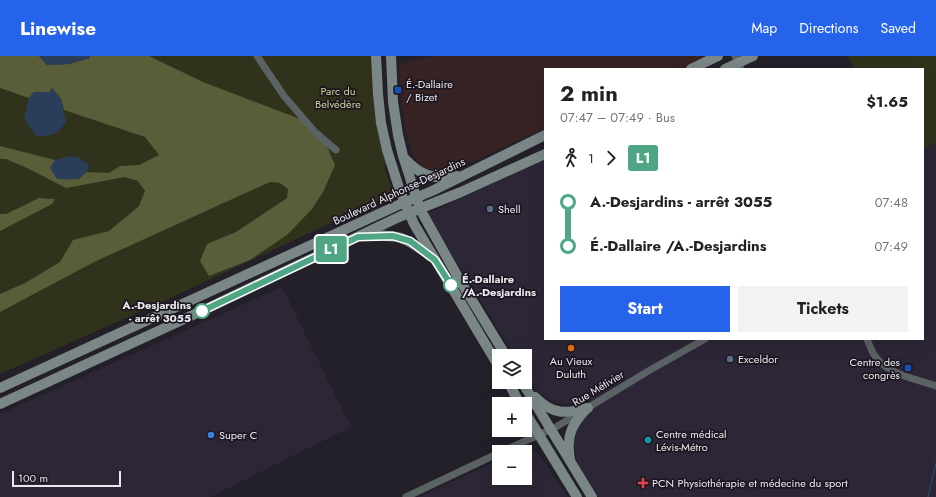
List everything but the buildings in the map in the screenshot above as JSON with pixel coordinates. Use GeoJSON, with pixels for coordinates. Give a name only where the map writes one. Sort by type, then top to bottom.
{"type":"FeatureCollection","features":[{"type":"Feature","properties":{"kind":"main road"},"geometry":{"type":"LineString","coordinates":[[376,56],[381,123],[387,150],[404,202],[409,214],[435,260],[492,355]]}},
{"type":"Feature","properties":{"kind":"main road"},"geometry":{"type":"LineString","coordinates":[[391,56],[393,102],[398,134],[403,156],[420,209],[502,349]]}},
{"type":"Feature","properties":{"kind":"main road"},"geometry":{"type":"LineString","coordinates":[[693,68],[718,56]]}},
{"type":"Feature","properties":{"kind":"main road"},"geometry":{"type":"LineString","coordinates":[[728,68],[753,56]]}},
{"type":"Feature","properties":{"kind":"main road","name":"Boulevard Alphonse-Desjardins"},"geometry":{"type":"LineString","coordinates":[[0,388],[404,202],[432,191],[544,135]]}},
{"type":"Feature","properties":{"kind":"main road"},"geometry":{"type":"LineString","coordinates":[[0,404],[358,237],[544,154]]}},
{"type":"Feature","properties":{"kind":"main road"},"geometry":{"type":"LineString","coordinates":[[403,156],[418,171],[432,177],[440,178],[464,175]]}},
{"type":"Feature","properties":{"kind":"main road"},"geometry":{"type":"LineString","coordinates":[[358,237],[393,236],[405,238],[435,260]]}},
{"type":"Feature","properties":{"kind":"main road"},"geometry":{"type":"LineString","coordinates":[[526,389],[592,497]]}},
{"type":"Feature","properties":{"kind":"main road"},"geometry":{"type":"LineString","coordinates":[[528,389],[541,402],[554,411],[568,413],[588,408]]}},
{"type":"Feature","properties":{"kind":"main road"},"geometry":{"type":"LineString","coordinates":[[571,464],[569,451],[570,433],[578,419],[588,408]]}},
{"type":"Feature","properties":{"kind":"main road"},"geometry":{"type":"LineString","coordinates":[[532,424],[577,497]]}},
{"type":"Feature","properties":{"kind":"street"},"geometry":{"type":"LineString","coordinates":[[257,56],[284,96],[315,132],[336,150]]}},
{"type":"Feature","properties":{"kind":"street","name":"Rue Métivier"},"geometry":{"type":"LineString","coordinates":[[515,445],[550,429],[588,408],[650,370],[703,340]]}},
{"type":"Feature","properties":{"kind":"street"},"geometry":{"type":"LineString","coordinates":[[867,340],[873,353],[890,370],[936,386]]}},
{"type":"Feature","properties":{"kind":"street","name":"Rue Métivier"},"geometry":{"type":"LineString","coordinates":[[406,497],[492,456]]}},
{"type":"Feature","properties":{"kind":"shaded area"},"geometry":{"type":"Polygon","coordinates":[[[432,56],[711,56],[685,68],[544,68],[544,128],[450,172],[442,173],[428,169],[419,164],[413,155],[406,132],[402,106],[399,67],[403,63],[432,56]]]}},
{"type":"Feature","properties":{"kind":"shaded area"},"geometry":{"type":"Polygon","coordinates":[[[936,143],[936,497],[599,497],[577,463],[574,442],[577,429],[593,408],[588,400],[574,404],[558,403],[549,400],[535,389],[532,384],[532,349],[511,349],[427,214],[544,159],[544,340],[924,340],[924,149],[936,143]]]}},
{"type":"Feature","properties":{"kind":"shaded area"},"geometry":{"type":"Polygon","coordinates":[[[282,287],[351,427],[210,497],[0,497],[0,414],[282,287]]]}},
{"type":"Feature","properties":{"kind":"shaded area"},"geometry":{"type":"Polygon","coordinates":[[[532,449],[538,453],[568,497],[419,497],[492,463],[492,485],[532,485],[532,449]]]}},
{"type":"Feature","properties":{"kind":"green space","name":"Parc du Belvédère"},"geometry":{"type":"Polygon","coordinates":[[[0,56],[376,56],[391,162],[384,166],[393,194],[153,306],[0,374],[0,56]]]}},
{"type":"Feature","properties":{"kind":"green space"},"geometry":{"type":"Polygon","coordinates":[[[0,56],[39,56],[47,65],[69,64],[90,58],[89,56],[149,56],[203,82],[300,119],[325,142],[335,165],[323,192],[312,209],[287,235],[250,260],[209,276],[200,261],[207,244],[236,232],[287,198],[288,189],[280,183],[270,182],[94,262],[0,312],[0,294],[25,283],[60,262],[73,240],[109,231],[139,206],[145,191],[138,181],[125,177],[66,188],[27,168],[6,159],[0,159],[0,146],[55,160],[51,168],[57,179],[78,179],[87,172],[109,173],[120,166],[139,165],[159,155],[145,137],[64,110],[61,99],[52,88],[50,92],[34,92],[29,98],[0,88],[0,56]]]}},
{"type":"Feature","properties":{"kind":"green space"},"geometry":{"type":"Polygon","coordinates":[[[847,56],[936,56],[936,143],[924,149],[924,68],[854,68],[847,56]]]}},
{"type":"Feature","properties":{"kind":"green space"},"geometry":{"type":"Polygon","coordinates":[[[39,198],[55,199],[52,204],[0,231],[0,214],[6,214],[39,198]]]}},
{"type":"Feature","properties":{"kind":"water"},"geometry":{"type":"Polygon","coordinates":[[[39,56],[89,56],[90,58],[69,64],[47,65],[39,56]]]}},
{"type":"Feature","properties":{"kind":"water"},"geometry":{"type":"Polygon","coordinates":[[[52,88],[61,99],[66,122],[60,130],[54,134],[36,136],[24,119],[29,98],[34,92],[50,92],[52,88]]]}},
{"type":"Feature","properties":{"kind":"water"},"geometry":{"type":"Polygon","coordinates":[[[70,156],[79,158],[89,165],[87,171],[84,175],[76,179],[57,179],[50,168],[55,160],[70,156]]]}},
{"type":"Feature","properties":{"kind":"waterway"},"geometry":{"type":"LineString","coordinates":[[928,497],[936,463]]}},
{"type":"Feature","properties":{"kind":"bus line","name":"L1"},"geometry":{"type":"LineString","coordinates":[[202,311],[358,237],[393,236],[405,238],[435,260],[451,285]]}},
{"type":"Feature","properties":{"kind":"place","name":"É.-Dallaire / Bizet"},"geometry":{"type":"Point","coordinates":[398,90]}},
{"type":"Feature","properties":{"kind":"place","name":"Shell"},"geometry":{"type":"Point","coordinates":[490,209]}},
{"type":"Feature","properties":{"kind":"place","name":"É.-Dallaire /A.-Desjardins"},"geometry":{"type":"Point","coordinates":[451,285]}},
{"type":"Feature","properties":{"kind":"place","name":"A.-Desjardins - arrêt 3055"},"geometry":{"type":"Point","coordinates":[202,311]}},
{"type":"Feature","properties":{"kind":"place","name":"Au Vieux Duluth"},"geometry":{"type":"Point","coordinates":[571,348]}},
{"type":"Feature","properties":{"kind":"place","name":"Exceldor"},"geometry":{"type":"Point","coordinates":[730,359]}},
{"type":"Feature","properties":{"kind":"place","name":"Centre des congrès"},"geometry":{"type":"Point","coordinates":[908,368]}},
{"type":"Feature","properties":{"kind":"place","name":"Super C"},"geometry":{"type":"Point","coordinates":[211,435]}},
{"type":"Feature","properties":{"kind":"place","name":"Centre médical Lévis-Métro"},"geometry":{"type":"Point","coordinates":[648,440]}},
{"type":"Feature","properties":{"kind":"place","name":"PCN Physiothérapie et médecine du sport"},"geometry":{"type":"Point","coordinates":[643,483]}}]}
